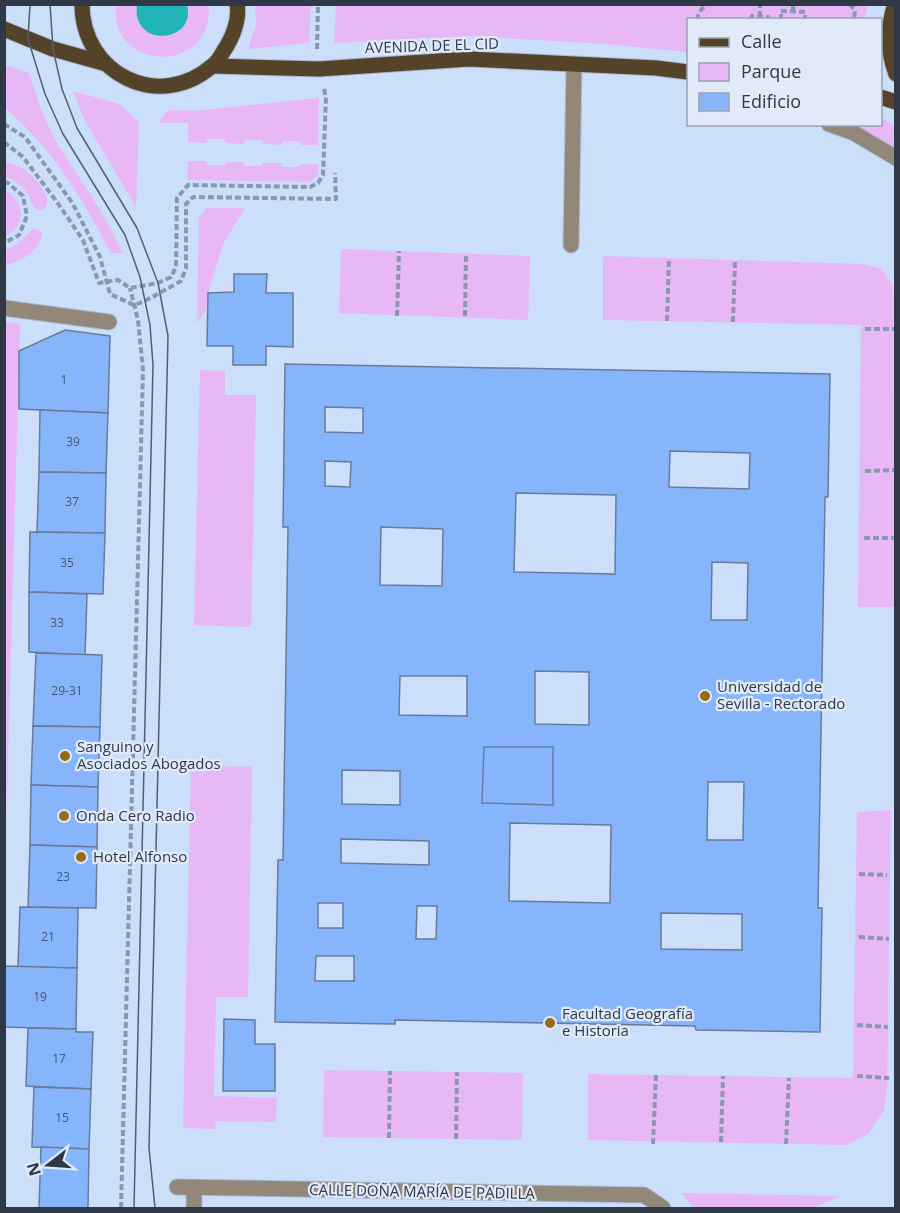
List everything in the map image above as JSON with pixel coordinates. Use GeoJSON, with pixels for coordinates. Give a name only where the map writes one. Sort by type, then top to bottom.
{"type":"FeatureCollection","features":[{"type":"Feature","properties":{"kind":"main road"},"geometry":{"type":"LineString","coordinates":[[82,4],[87,37],[104,63],[128,81],[158,87],[188,82],[214,66],[231,41],[238,11],[237,4]]}},
{"type":"Feature","properties":{"kind":"main road"},"geometry":{"type":"LineString","coordinates":[[895,4],[889,25],[888,44],[896,74]]}},
{"type":"Feature","properties":{"kind":"main road"},"geometry":{"type":"LineString","coordinates":[[4,29],[53,49],[104,63]]}},
{"type":"Feature","properties":{"kind":"main road","name":"AVENIDA DE EL CID"},"geometry":{"type":"LineString","coordinates":[[214,66],[320,69],[469,59],[656,68],[687,72]]}},
{"type":"Feature","properties":{"kind":"street"},"geometry":{"type":"LineString","coordinates":[[571,245],[574,64]]}},
{"type":"Feature","properties":{"kind":"street"},"geometry":{"type":"LineString","coordinates":[[656,68],[687,79]]}},
{"type":"Feature","properties":{"kind":"street"},"geometry":{"type":"LineString","coordinates":[[835,126],[854,133],[896,158]]}},
{"type":"Feature","properties":{"kind":"street"},"geometry":{"type":"LineString","coordinates":[[4,308],[109,322]]}},
{"type":"Feature","properties":{"kind":"street","name":"CALLE DOÑA MARÍA DE PADILLA"},"geometry":{"type":"LineString","coordinates":[[177,1187],[644,1196],[663,1209]]}},
{"type":"Feature","properties":{"kind":"street"},"geometry":{"type":"LineString","coordinates":[[194,1188],[194,1209]]}},
{"type":"Feature","properties":{"kind":"path"},"geometry":{"type":"LineString","coordinates":[[130,288],[158,283],[171,277],[176,267],[177,198],[188,185],[310,187],[318,183],[323,175],[326,97],[316,43],[318,4]]}},
{"type":"Feature","properties":{"kind":"path"},"geometry":{"type":"LineString","coordinates":[[697,18],[704,6],[708,4]]}},
{"type":"Feature","properties":{"kind":"path"},"geometry":{"type":"LineString","coordinates":[[760,4],[760,17]]}},
{"type":"Feature","properties":{"kind":"path"},"geometry":{"type":"LineString","coordinates":[[793,12],[794,4]]}},
{"type":"Feature","properties":{"kind":"path"},"geometry":{"type":"LineString","coordinates":[[850,4],[855,11],[854,18]]}},
{"type":"Feature","properties":{"kind":"path"},"geometry":{"type":"LineString","coordinates":[[781,18],[781,11],[805,12],[805,18]]}},
{"type":"Feature","properties":{"kind":"path"},"geometry":{"type":"LineString","coordinates":[[752,18],[752,16],[768,18]]}},
{"type":"Feature","properties":{"kind":"path"},"geometry":{"type":"LineString","coordinates":[[4,124],[25,137],[73,204],[100,257],[110,294],[134,305],[146,301],[181,281],[186,268],[186,204],[193,197],[336,199],[335,173]]}},
{"type":"Feature","properties":{"kind":"path"},"geometry":{"type":"LineString","coordinates":[[4,142],[22,157],[83,240],[99,283],[118,280],[130,288],[138,320],[143,370],[121,1209]]}},
{"type":"Feature","properties":{"kind":"path"},"geometry":{"type":"LineString","coordinates":[[4,182],[23,196],[27,216],[19,235],[4,243]]}},
{"type":"Feature","properties":{"kind":"path"},"geometry":{"type":"LineString","coordinates":[[397,316],[399,251]]}},
{"type":"Feature","properties":{"kind":"path"},"geometry":{"type":"LineString","coordinates":[[465,316],[466,254]]}},
{"type":"Feature","properties":{"kind":"path"},"geometry":{"type":"LineString","coordinates":[[667,321],[669,258]]}},
{"type":"Feature","properties":{"kind":"path"},"geometry":{"type":"LineString","coordinates":[[734,322],[735,260]]}},
{"type":"Feature","properties":{"kind":"path"},"geometry":{"type":"LineString","coordinates":[[865,329],[895,329]]}},
{"type":"Feature","properties":{"kind":"path"},"geometry":{"type":"LineString","coordinates":[[865,471],[894,470]]}},
{"type":"Feature","properties":{"kind":"path"},"geometry":{"type":"LineString","coordinates":[[864,538],[894,538]]}},
{"type":"Feature","properties":{"kind":"path"},"geometry":{"type":"LineString","coordinates":[[859,873],[887,876]]}},
{"type":"Feature","properties":{"kind":"path"},"geometry":{"type":"LineString","coordinates":[[859,937],[889,939]]}},
{"type":"Feature","properties":{"kind":"path"},"geometry":{"type":"LineString","coordinates":[[857,1025],[888,1028]]}},
{"type":"Feature","properties":{"kind":"path"},"geometry":{"type":"LineString","coordinates":[[389,1138],[390,1071]]}},
{"type":"Feature","properties":{"kind":"path"},"geometry":{"type":"LineString","coordinates":[[456,1139],[457,1072]]}},
{"type":"Feature","properties":{"kind":"path"},"geometry":{"type":"LineString","coordinates":[[653,1144],[656,1075]]}},
{"type":"Feature","properties":{"kind":"path"},"geometry":{"type":"LineString","coordinates":[[721,1142],[723,1076]]}},
{"type":"Feature","properties":{"kind":"path"},"geometry":{"type":"LineString","coordinates":[[857,1076],[889,1078]]}},
{"type":"Feature","properties":{"kind":"path"},"geometry":{"type":"LineString","coordinates":[[786,1144],[789,1078]]}},
{"type":"Feature","properties":{"kind":"green space"},"geometry":{"type":"Polygon","coordinates":[[[336,4],[868,5],[864,18],[687,18],[687,52],[471,36],[334,43],[336,4]]]}},
{"type":"Feature","properties":{"kind":"green space"},"geometry":{"type":"Polygon","coordinates":[[[116,5],[137,5],[136,13],[188,9],[187,5],[209,5],[206,28],[195,44],[179,54],[161,57],[143,53],[128,43],[118,27],[116,5]]]}},
{"type":"Feature","properties":{"kind":"green space"},"geometry":{"type":"Polygon","coordinates":[[[255,5],[311,5],[309,43],[248,49],[256,25],[255,5]]]}},
{"type":"Feature","properties":{"kind":"green space"},"geometry":{"type":"Polygon","coordinates":[[[5,65],[29,73],[41,110],[56,142],[101,211],[123,253],[111,253],[89,213],[52,157],[5,108],[5,65]]]}},
{"type":"Feature","properties":{"kind":"green space"},"geometry":{"type":"Polygon","coordinates":[[[73,91],[119,104],[139,122],[136,207],[84,119],[73,91]]]}},
{"type":"Feature","properties":{"kind":"green space"},"geometry":{"type":"Polygon","coordinates":[[[319,98],[318,145],[301,145],[300,141],[283,141],[282,145],[263,144],[263,140],[245,140],[244,144],[226,143],[225,139],[207,139],[207,143],[188,142],[188,123],[158,123],[168,110],[193,111],[319,98]]]}},
{"type":"Feature","properties":{"kind":"green space"},"geometry":{"type":"Polygon","coordinates":[[[882,119],[895,126],[895,149],[851,126],[882,126],[882,119]]]}},
{"type":"Feature","properties":{"kind":"green space"},"geometry":{"type":"Polygon","coordinates":[[[188,161],[206,161],[207,165],[244,162],[244,166],[282,163],[282,167],[318,164],[318,175],[310,182],[187,180],[188,161]]]}},
{"type":"Feature","properties":{"kind":"green space"},"geometry":{"type":"Polygon","coordinates":[[[4,162],[19,166],[39,183],[47,197],[45,208],[39,211],[21,186],[5,177],[4,162]]]}},
{"type":"Feature","properties":{"kind":"green space"},"geometry":{"type":"Polygon","coordinates":[[[5,190],[17,201],[21,213],[17,226],[5,236],[5,190]]]}},
{"type":"Feature","properties":{"kind":"green space"},"geometry":{"type":"Polygon","coordinates":[[[207,208],[245,208],[223,244],[208,293],[206,310],[197,323],[199,217],[207,208]]]}},
{"type":"Feature","properties":{"kind":"green space"},"geometry":{"type":"Polygon","coordinates":[[[33,229],[42,233],[38,245],[29,255],[5,265],[5,250],[16,245],[33,229]]]}},
{"type":"Feature","properties":{"kind":"green space"},"geometry":{"type":"Polygon","coordinates":[[[341,249],[530,256],[528,320],[339,313],[341,249]]]}},
{"type":"Feature","properties":{"kind":"green space"},"geometry":{"type":"Polygon","coordinates":[[[603,256],[863,264],[882,269],[893,286],[895,607],[858,607],[861,325],[603,320],[603,256]]]}},
{"type":"Feature","properties":{"kind":"green space"},"geometry":{"type":"Polygon","coordinates":[[[5,322],[20,324],[5,864],[5,322]]]}},
{"type":"Feature","properties":{"kind":"green space"},"geometry":{"type":"Polygon","coordinates":[[[200,370],[225,371],[225,395],[256,395],[251,627],[194,625],[200,370]]]}},
{"type":"Feature","properties":{"kind":"green space"},"geometry":{"type":"Polygon","coordinates":[[[191,765],[252,767],[248,997],[216,997],[214,1096],[277,1098],[276,1122],[216,1121],[215,1129],[183,1128],[191,765]]]}},
{"type":"Feature","properties":{"kind":"green space"},"geometry":{"type":"Polygon","coordinates":[[[891,810],[887,1089],[884,1111],[868,1134],[846,1145],[588,1140],[588,1074],[853,1078],[857,812],[891,810]]]}},
{"type":"Feature","properties":{"kind":"green space"},"geometry":{"type":"Polygon","coordinates":[[[324,1070],[523,1073],[522,1140],[323,1137],[324,1070]]]}},
{"type":"Feature","properties":{"kind":"green space"},"geometry":{"type":"Polygon","coordinates":[[[681,1193],[840,1196],[813,1208],[694,1208],[681,1193]]]}},
{"type":"Feature","properties":{"kind":"shaded area"},"geometry":{"type":"Polygon","coordinates":[[[137,5],[187,5],[187,18],[183,27],[174,33],[164,36],[153,34],[144,29],[138,19],[137,5]]]}},
{"type":"Feature","properties":{"kind":"building"},"geometry":{"type":"Polygon","coordinates":[[[234,274],[267,274],[266,293],[293,293],[293,347],[266,346],[266,365],[233,365],[233,346],[207,346],[208,293],[234,292],[234,274]]]}},
{"type":"Feature","properties":{"kind":"building"},"geometry":{"type":"Polygon","coordinates":[[[65,330],[110,336],[108,413],[19,409],[19,351],[65,330]]]}},
{"type":"Feature","properties":{"kind":"building","name":"Universidad de Sevilla - Rectorado"},"geometry":{"type":"Polygon","coordinates":[[[285,364],[830,374],[828,497],[825,497],[818,908],[822,908],[820,1032],[696,1030],[695,1026],[395,1020],[395,1024],[275,1022],[278,860],[283,860],[288,527],[283,527],[285,364]],[[325,407],[325,432],[363,433],[363,408],[325,407]],[[670,451],[669,487],[749,489],[750,453],[670,451]],[[325,461],[325,486],[350,487],[351,462],[325,461]],[[516,493],[514,572],[615,574],[616,495],[516,493]],[[381,527],[380,585],[442,586],[443,529],[381,527]],[[712,562],[711,620],[747,620],[748,563],[712,562]],[[535,671],[535,724],[589,725],[589,672],[535,671]],[[400,676],[399,715],[467,716],[467,676],[400,676]],[[342,770],[342,804],[400,805],[400,771],[342,770]],[[708,782],[707,840],[743,840],[744,782],[708,782]],[[510,823],[509,901],[610,903],[611,825],[510,823]],[[341,839],[341,863],[429,865],[429,841],[341,839]],[[318,903],[318,928],[343,928],[343,903],[318,903]],[[417,906],[416,939],[436,939],[437,906],[417,906]],[[661,913],[661,949],[742,950],[742,914],[661,913]],[[316,956],[315,981],[354,981],[354,956],[316,956]]]}},
{"type":"Feature","properties":{"kind":"building"},"geometry":{"type":"Polygon","coordinates":[[[40,410],[108,413],[106,473],[39,472],[40,410]]]}},
{"type":"Feature","properties":{"kind":"building"},"geometry":{"type":"Polygon","coordinates":[[[39,472],[106,473],[105,533],[37,532],[39,472]]]}},
{"type":"Feature","properties":{"kind":"building"},"geometry":{"type":"Polygon","coordinates":[[[30,532],[105,533],[103,594],[29,592],[30,532]]]}},
{"type":"Feature","properties":{"kind":"building"},"geometry":{"type":"Polygon","coordinates":[[[29,592],[87,594],[85,655],[29,652],[29,592]]]}},
{"type":"Feature","properties":{"kind":"building"},"geometry":{"type":"Polygon","coordinates":[[[36,653],[102,655],[100,727],[33,726],[36,653]]]}},
{"type":"Feature","properties":{"kind":"building","name":"Sanguino y Asociados Abogados"},"geometry":{"type":"Polygon","coordinates":[[[33,726],[100,727],[98,787],[31,785],[33,726]]]}},
{"type":"Feature","properties":{"kind":"building"},"geometry":{"type":"Polygon","coordinates":[[[484,747],[553,747],[553,805],[482,803],[484,747]]]}},
{"type":"Feature","properties":{"kind":"building","name":"Onda Cero Radio"},"geometry":{"type":"Polygon","coordinates":[[[31,785],[98,787],[97,847],[30,845],[31,785]]]}},
{"type":"Feature","properties":{"kind":"building"},"geometry":{"type":"Polygon","coordinates":[[[30,845],[97,847],[96,908],[28,907],[30,845]]]}},
{"type":"Feature","properties":{"kind":"building"},"geometry":{"type":"Polygon","coordinates":[[[20,907],[78,908],[77,968],[18,967],[20,907]]]}},
{"type":"Feature","properties":{"kind":"building"},"geometry":{"type":"Polygon","coordinates":[[[4,966],[77,968],[76,1029],[4,1027],[4,966]]]}},
{"type":"Feature","properties":{"kind":"building"},"geometry":{"type":"Polygon","coordinates":[[[224,1019],[255,1020],[255,1044],[275,1044],[275,1091],[223,1091],[224,1019]]]}},
{"type":"Feature","properties":{"kind":"building"},"geometry":{"type":"Polygon","coordinates":[[[28,1028],[76,1029],[76,1032],[93,1032],[91,1089],[26,1086],[28,1028]]]}},
{"type":"Feature","properties":{"kind":"building"},"geometry":{"type":"Polygon","coordinates":[[[34,1087],[91,1089],[89,1149],[32,1147],[34,1087]]]}},
{"type":"Feature","properties":{"kind":"building"},"geometry":{"type":"Polygon","coordinates":[[[41,1147],[89,1149],[88,1208],[39,1208],[41,1147]]]}},
{"type":"Feature","properties":{"kind":"tram line"},"geometry":{"type":"LineString","coordinates":[[30,4],[28,39],[45,94],[63,134],[125,235],[140,277],[150,325],[153,365],[134,1208]]}},
{"type":"Feature","properties":{"kind":"tram line"},"geometry":{"type":"LineString","coordinates":[[50,4],[53,49],[62,89],[77,128],[137,228],[158,283],[168,336],[149,1148],[155,1208]]}},
{"type":"Feature","properties":{"kind":"place","name":"Universidad de Sevilla - Rectorado"},"geometry":{"type":"Point","coordinates":[705,696]}},
{"type":"Feature","properties":{"kind":"place","name":"Sanguino y Asociados Abogados"},"geometry":{"type":"Point","coordinates":[65,756]}},
{"type":"Feature","properties":{"kind":"place","name":"Onda Cero Radio"},"geometry":{"type":"Point","coordinates":[64,816]}},
{"type":"Feature","properties":{"kind":"place","name":"Hotel Alfonso"},"geometry":{"type":"Point","coordinates":[81,857]}},
{"type":"Feature","properties":{"kind":"place","name":"Facultad Geografía e Historia"},"geometry":{"type":"Point","coordinates":[550,1023]}}]}
